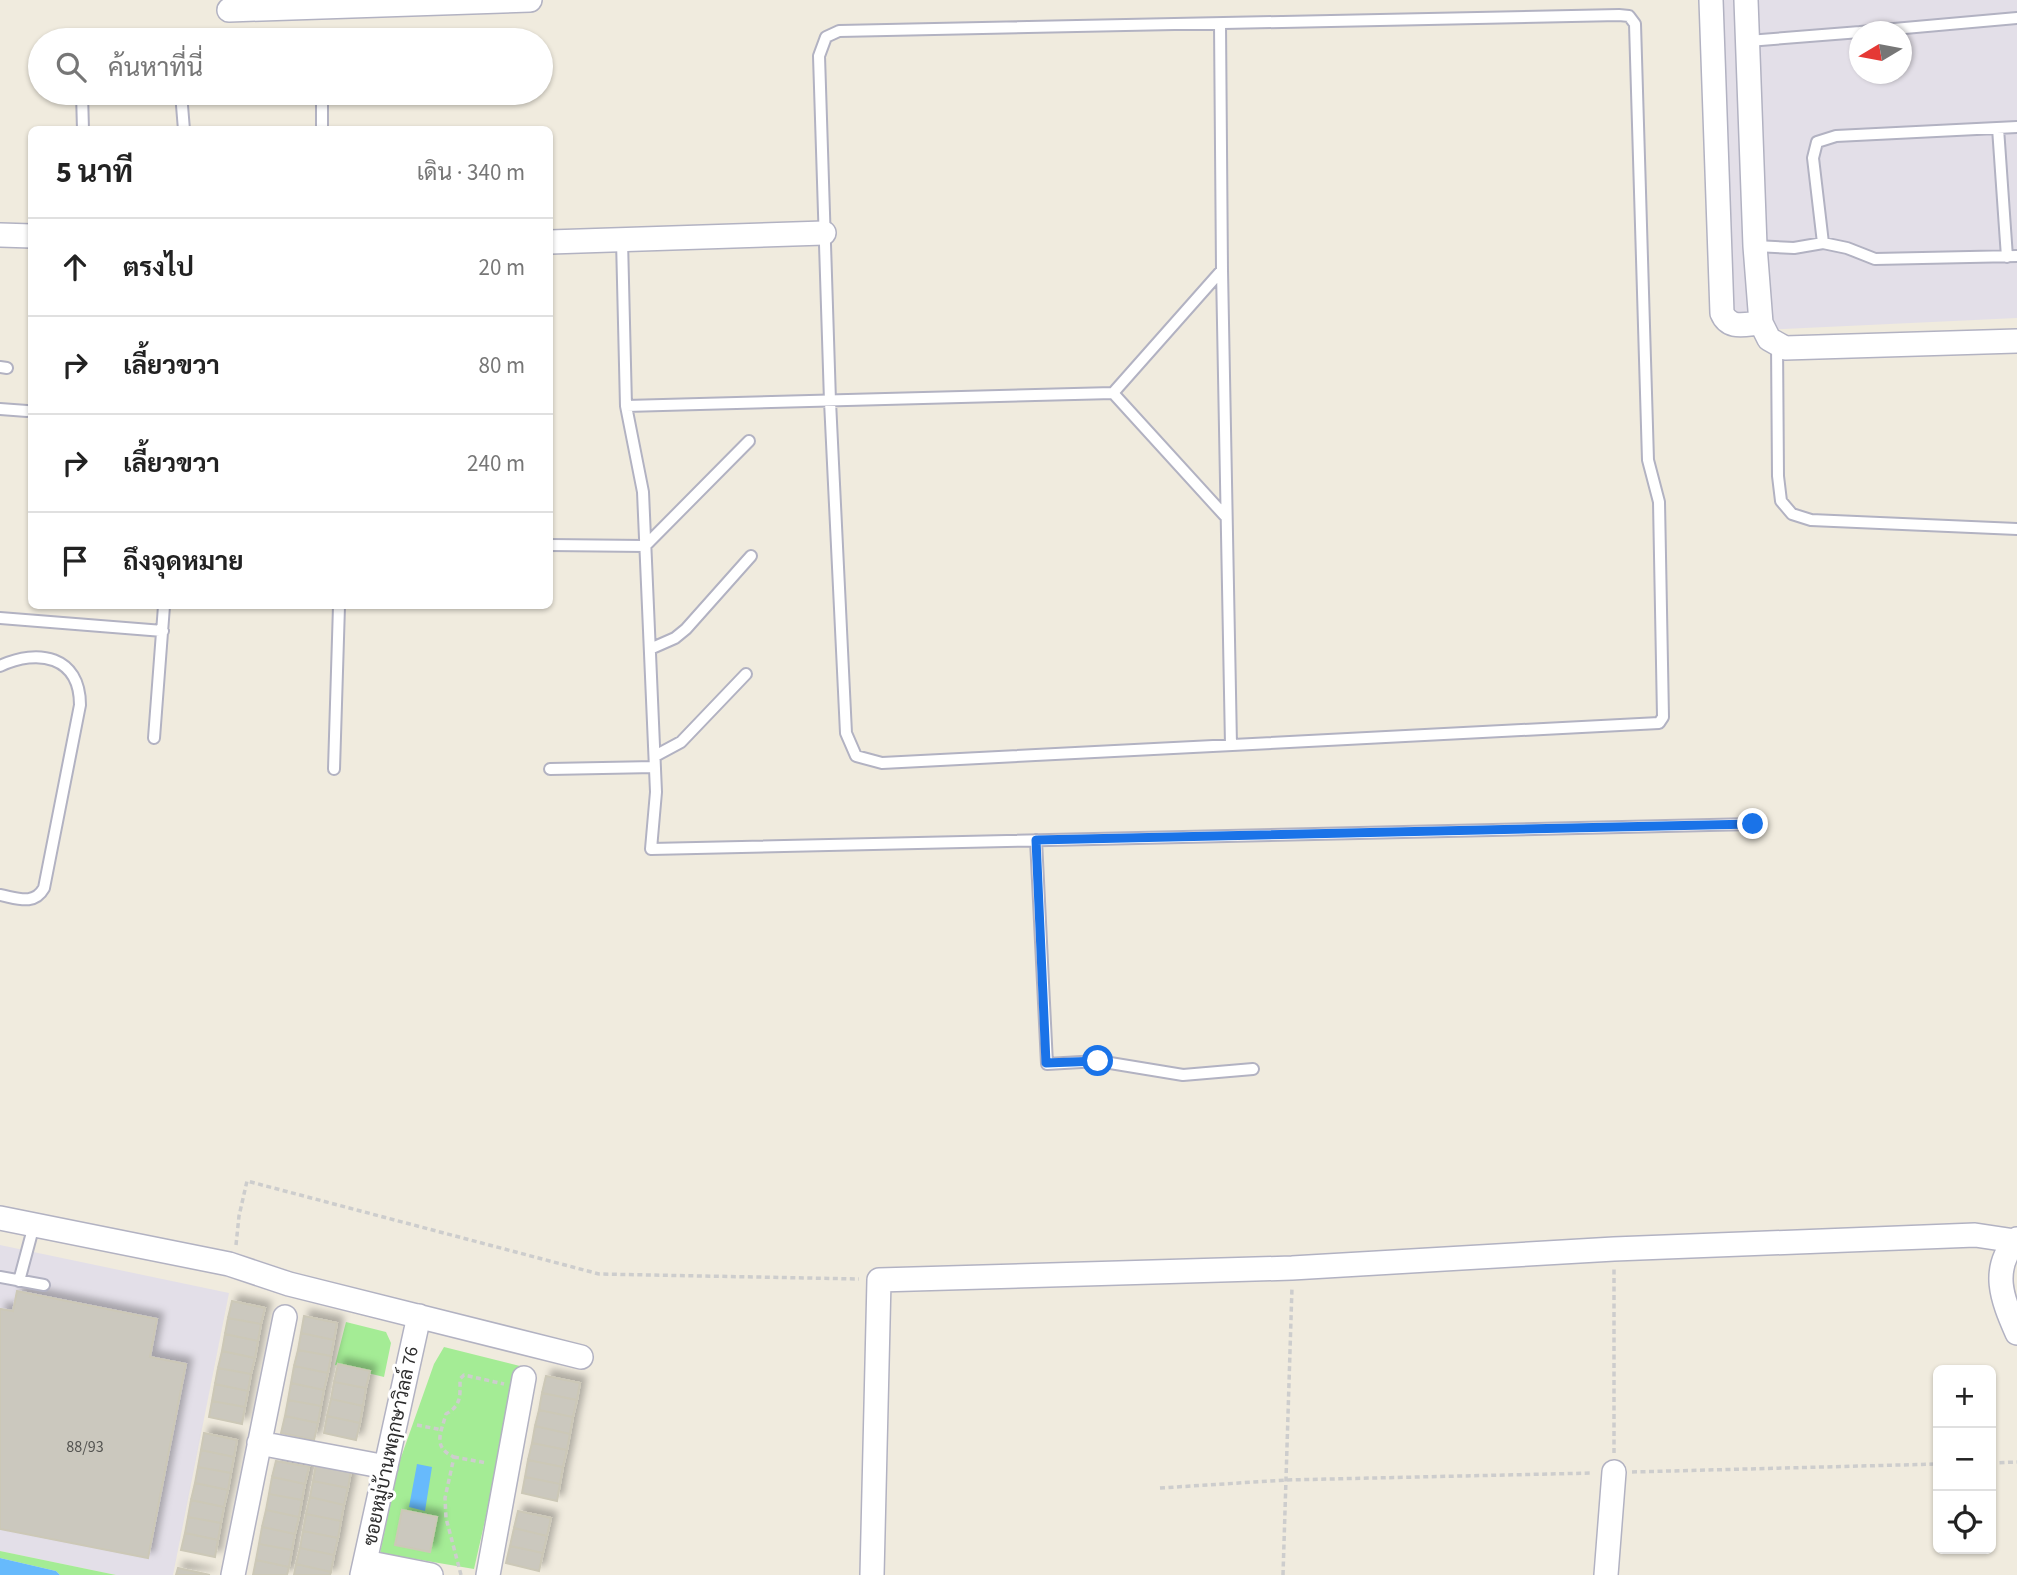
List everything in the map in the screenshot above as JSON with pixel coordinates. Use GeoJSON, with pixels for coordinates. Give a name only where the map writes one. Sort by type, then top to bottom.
{"type":"FeatureCollection","features":[{"type":"Feature","properties":{"kind":"street"},"geometry":{"type":"LineString","coordinates":[[229,10],[394,2],[530,0]]}},
{"type":"Feature","properties":{"kind":"street"},"geometry":{"type":"LineString","coordinates":[[1712,0],[1721,313],[1725,321],[1732,325],[1761,323]]}},
{"type":"Feature","properties":{"kind":"street"},"geometry":{"type":"LineString","coordinates":[[1746,0],[1755,246],[1761,323],[1769,339],[1785,348],[2017,341]]}},
{"type":"Feature","properties":{"kind":"street"},"geometry":{"type":"LineString","coordinates":[[553,242],[824,233]]}},
{"type":"Feature","properties":{"kind":"street"},"geometry":{"type":"LineString","coordinates":[[0,235],[28,236]]}},
{"type":"Feature","properties":{"kind":"street"},"geometry":{"type":"LineString","coordinates":[[0,1218],[229,1264],[289,1284],[581,1357]]}},
{"type":"Feature","properties":{"kind":"street"},"geometry":{"type":"LineString","coordinates":[[872,1575],[879,1280],[1292,1268],[1614,1250],[1975,1235],[2016,1240],[2004,1256],[2001,1276],[2006,1307],[2017,1333]]}},
{"type":"Feature","properties":{"kind":"street","name":"ซอยหมู่บ้านพฤกษาวิลล์ 76"},"geometry":{"type":"LineString","coordinates":[[364,1569],[419,1316]]}},
{"type":"Feature","properties":{"kind":"street"},"geometry":{"type":"LineString","coordinates":[[233,1575],[285,1317]]}},
{"type":"Feature","properties":{"kind":"street"},"geometry":{"type":"LineString","coordinates":[[488,1575],[523,1383]]}},
{"type":"Feature","properties":{"kind":"street"},"geometry":{"type":"LineString","coordinates":[[259,1443],[386,1467]]}},
{"type":"Feature","properties":{"kind":"street"},"geometry":{"type":"LineString","coordinates":[[1606,1575],[1614,1472]]}},
{"type":"Feature","properties":{"kind":"street"},"geometry":{"type":"LineString","coordinates":[[364,1569],[431,1575]]}},
{"type":"Feature","properties":{"kind":"lane"},"geometry":{"type":"LineString","coordinates":[[1619,15],[1629,16],[1633,20],[1648,460],[1659,502],[1662,676],[1660,723],[1651,726],[882,763],[856,756],[846,733],[830,401],[819,56],[826,37],[839,31],[1220,24],[1619,15]]}},
{"type":"Feature","properties":{"kind":"lane"},"geometry":{"type":"LineString","coordinates":[[1912,27],[2017,18]]}},
{"type":"Feature","properties":{"kind":"lane"},"geometry":{"type":"LineString","coordinates":[[1220,24],[1231,745]]}},
{"type":"Feature","properties":{"kind":"lane"},"geometry":{"type":"LineString","coordinates":[[1748,41],[1849,33]]}},
{"type":"Feature","properties":{"kind":"lane"},"geometry":{"type":"LineString","coordinates":[[82,105],[83,126]]}},
{"type":"Feature","properties":{"kind":"lane"},"geometry":{"type":"LineString","coordinates":[[182,105],[184,126]]}},
{"type":"Feature","properties":{"kind":"lane"},"geometry":{"type":"LineString","coordinates":[[322,105],[322,126]]}},
{"type":"Feature","properties":{"kind":"lane"},"geometry":{"type":"LineString","coordinates":[[1824,243],[1813,158],[1817,142],[1836,136],[2017,127]]}},
{"type":"Feature","properties":{"kind":"lane"},"geometry":{"type":"LineString","coordinates":[[1755,246],[1794,248],[1824,243],[1847,248],[1875,259],[2012,256],[1998,128]]}},
{"type":"Feature","properties":{"kind":"lane"},"geometry":{"type":"LineString","coordinates":[[621,240],[626,406],[643,492],[656,792],[651,849],[1753,824]]}},
{"type":"Feature","properties":{"kind":"lane"},"geometry":{"type":"LineString","coordinates":[[626,406],[1112,393],[1222,270]]}},
{"type":"Feature","properties":{"kind":"lane"},"geometry":{"type":"LineString","coordinates":[[1777,343],[1778,477],[1781,501],[1792,514],[1811,520],[2017,529]]}},
{"type":"Feature","properties":{"kind":"lane"},"geometry":{"type":"LineString","coordinates":[[1112,393],[1226,517]]}},
{"type":"Feature","properties":{"kind":"lane"},"geometry":{"type":"LineString","coordinates":[[0,410],[27,411]]}},
{"type":"Feature","properties":{"kind":"lane"},"geometry":{"type":"LineString","coordinates":[[553,545],[645,546],[750,441]]}},
{"type":"Feature","properties":{"kind":"lane"},"geometry":{"type":"LineString","coordinates":[[650,649],[675,638],[686,629],[751,556]]}},
{"type":"Feature","properties":{"kind":"lane"},"geometry":{"type":"LineString","coordinates":[[154,738],[164,609]]}},
{"type":"Feature","properties":{"kind":"lane"},"geometry":{"type":"LineString","coordinates":[[334,769],[339,609]]}},
{"type":"Feature","properties":{"kind":"lane"},"geometry":{"type":"LineString","coordinates":[[0,618],[163,631]]}},
{"type":"Feature","properties":{"kind":"lane"},"geometry":{"type":"LineString","coordinates":[[0,666],[20,658],[31,657],[63,664],[78,684],[80,705],[44,888],[37,898],[31,900],[0,895]]}},
{"type":"Feature","properties":{"kind":"lane"},"geometry":{"type":"LineString","coordinates":[[550,769],[655,762],[681,742],[746,674]]}},
{"type":"Feature","properties":{"kind":"lane"},"geometry":{"type":"LineString","coordinates":[[1036,840],[1046,1063],[1098,1061],[1183,1075],[1253,1069]]}},
{"type":"Feature","properties":{"kind":"lane"},"geometry":{"type":"LineString","coordinates":[[19,1281],[34,1225]]}},
{"type":"Feature","properties":{"kind":"lane"},"geometry":{"type":"LineString","coordinates":[[0,1277],[44,1286]]}},
{"type":"Feature","properties":{"kind":"path"},"geometry":{"type":"LineString","coordinates":[[229,1264],[236,1245],[247,1181],[599,1274],[879,1280]]}},
{"type":"Feature","properties":{"kind":"path"},"geometry":{"type":"LineString","coordinates":[[1614,1250],[1614,1472]]}},
{"type":"Feature","properties":{"kind":"path"},"geometry":{"type":"LineString","coordinates":[[1283,1575],[1292,1268]]}},
{"type":"Feature","properties":{"kind":"path"},"geometry":{"type":"LineString","coordinates":[[508,1467],[454,1457],[444,1452],[439,1444],[446,1414],[454,1410],[460,1402],[460,1379],[464,1375],[523,1383]]}},
{"type":"Feature","properties":{"kind":"path"},"geometry":{"type":"LineString","coordinates":[[396,1420],[442,1430]]}},
{"type":"Feature","properties":{"kind":"path"},"geometry":{"type":"LineString","coordinates":[[454,1457],[445,1498],[446,1518],[461,1575]]}},
{"type":"Feature","properties":{"kind":"path"},"geometry":{"type":"LineString","coordinates":[[1996,1463],[2017,1462]]}},
{"type":"Feature","properties":{"kind":"path"},"geometry":{"type":"LineString","coordinates":[[1160,1488],[1286,1480],[1933,1464]]}},
{"type":"Feature","properties":{"kind":"shaded area"},"geometry":{"type":"Polygon","coordinates":[[[1708,0],[2017,0],[2017,318],[1720,332],[1708,0]]]}},
{"type":"Feature","properties":{"kind":"shaded area"},"geometry":{"type":"Polygon","coordinates":[[[0,1245],[229,1293],[173,1575],[116,1575],[0,1551],[0,1245]]]}},
{"type":"Feature","properties":{"kind":"green space"},"geometry":{"type":"Polygon","coordinates":[[[346,1322],[386,1332],[391,1343],[384,1377],[335,1365],[346,1322]]]}},
{"type":"Feature","properties":{"kind":"green space"},"geometry":{"type":"Polygon","coordinates":[[[444,1347],[520,1366],[474,1569],[380,1553],[399,1463],[434,1364],[444,1347]]]}},
{"type":"Feature","properties":{"kind":"green space"},"geometry":{"type":"Polygon","coordinates":[[[0,1551],[116,1575],[60,1575],[56,1571],[0,1558],[0,1551]]]}},
{"type":"Feature","properties":{"kind":"water"},"geometry":{"type":"Polygon","coordinates":[[[417,1464],[432,1467],[425,1511],[409,1507],[417,1464]]]}},
{"type":"Feature","properties":{"kind":"water"},"geometry":{"type":"Polygon","coordinates":[[[0,1558],[56,1571],[60,1575],[0,1575],[0,1558]]]}},
{"type":"Feature","properties":{"kind":"building"},"geometry":{"type":"Polygon","coordinates":[[[17,1291],[157,1319],[150,1357],[186,1364],[148,1558],[0,1529],[0,1309],[13,1311],[17,1291]]]}},
{"type":"Feature","properties":{"kind":"building"},"geometry":{"type":"Polygon","coordinates":[[[232,1301],[265,1308],[261,1324],[228,1318],[232,1301]]]}},
{"type":"Feature","properties":{"kind":"building"},"geometry":{"type":"Polygon","coordinates":[[[304,1316],[337,1323],[334,1340],[301,1333],[304,1316]]]}},
{"type":"Feature","properties":{"kind":"building"},"geometry":{"type":"Polygon","coordinates":[[[228,1318],[261,1324],[258,1341],[225,1334],[228,1318]]]}},
{"type":"Feature","properties":{"kind":"building"},"geometry":{"type":"Polygon","coordinates":[[[301,1333],[334,1340],[331,1356],[298,1350],[301,1333]]]}},
{"type":"Feature","properties":{"kind":"building"},"geometry":{"type":"Polygon","coordinates":[[[225,1334],[258,1341],[255,1358],[222,1351],[225,1334]]]}},
{"type":"Feature","properties":{"kind":"building"},"geometry":{"type":"Polygon","coordinates":[[[298,1350],[331,1356],[328,1373],[294,1366],[298,1350]]]}},
{"type":"Feature","properties":{"kind":"building"},"geometry":{"type":"Polygon","coordinates":[[[222,1351],[255,1358],[251,1374],[218,1368],[222,1351]]]}},
{"type":"Feature","properties":{"kind":"building"},"geometry":{"type":"Polygon","coordinates":[[[338,1364],[370,1371],[366,1388],[334,1382],[338,1364]]]}},
{"type":"Feature","properties":{"kind":"building"},"geometry":{"type":"Polygon","coordinates":[[[294,1366],[328,1373],[324,1390],[291,1383],[294,1366]]]}},
{"type":"Feature","properties":{"kind":"building"},"geometry":{"type":"Polygon","coordinates":[[[218,1368],[251,1374],[248,1391],[215,1384],[218,1368]]]}},
{"type":"Feature","properties":{"kind":"building"},"geometry":{"type":"Polygon","coordinates":[[[546,1376],[580,1383],[577,1400],[542,1393],[546,1376]]]}},
{"type":"Feature","properties":{"kind":"building"},"geometry":{"type":"Polygon","coordinates":[[[334,1382],[366,1388],[363,1406],[331,1399],[334,1382]]]}},
{"type":"Feature","properties":{"kind":"building"},"geometry":{"type":"Polygon","coordinates":[[[291,1383],[324,1390],[321,1406],[288,1400],[291,1383]]]}},
{"type":"Feature","properties":{"kind":"building"},"geometry":{"type":"Polygon","coordinates":[[[215,1384],[248,1391],[245,1407],[212,1401],[215,1384]]]}},
{"type":"Feature","properties":{"kind":"building"},"geometry":{"type":"Polygon","coordinates":[[[542,1393],[577,1400],[573,1417],[539,1410],[542,1393]]]}},
{"type":"Feature","properties":{"kind":"building"},"geometry":{"type":"Polygon","coordinates":[[[331,1399],[363,1406],[360,1423],[327,1416],[331,1399]]]}},
{"type":"Feature","properties":{"kind":"building"},"geometry":{"type":"Polygon","coordinates":[[[288,1400],[321,1406],[318,1423],[285,1416],[288,1400]]]}},
{"type":"Feature","properties":{"kind":"building"},"geometry":{"type":"Polygon","coordinates":[[[212,1401],[245,1407],[242,1424],[209,1417],[212,1401]]]}},
{"type":"Feature","properties":{"kind":"building"},"geometry":{"type":"Polygon","coordinates":[[[539,1410],[573,1417],[570,1434],[535,1426],[539,1410]]]}},
{"type":"Feature","properties":{"kind":"building"},"geometry":{"type":"Polygon","coordinates":[[[285,1416],[318,1423],[314,1440],[281,1433],[285,1416]]]}},
{"type":"Feature","properties":{"kind":"building"},"geometry":{"type":"Polygon","coordinates":[[[327,1416],[360,1423],[356,1440],[324,1433],[327,1416]]]}},
{"type":"Feature","properties":{"kind":"building"},"geometry":{"type":"Polygon","coordinates":[[[535,1426],[570,1434],[567,1450],[532,1443],[535,1426]]]}},
{"type":"Feature","properties":{"kind":"building"},"geometry":{"type":"Polygon","coordinates":[[[204,1433],[237,1440],[234,1457],[201,1450],[204,1433]]]}},
{"type":"Feature","properties":{"kind":"building"},"geometry":{"type":"Polygon","coordinates":[[[532,1443],[567,1450],[563,1467],[528,1460],[532,1443]]]}},
{"type":"Feature","properties":{"kind":"building"},"geometry":{"type":"Polygon","coordinates":[[[201,1450],[234,1457],[231,1473],[198,1467],[201,1450]]]}},
{"type":"Feature","properties":{"kind":"building"},"geometry":{"type":"Polygon","coordinates":[[[528,1460],[563,1467],[560,1484],[525,1477],[528,1460]]]}},
{"type":"Feature","properties":{"kind":"building"},"geometry":{"type":"Polygon","coordinates":[[[276,1461],[309,1467],[305,1484],[272,1477],[276,1461]]]}},
{"type":"Feature","properties":{"kind":"building"},"geometry":{"type":"Polygon","coordinates":[[[316,1464],[351,1471],[348,1488],[313,1481],[316,1464]]]}},
{"type":"Feature","properties":{"kind":"building"},"geometry":{"type":"Polygon","coordinates":[[[198,1467],[231,1473],[228,1490],[195,1483],[198,1467]]]}},
{"type":"Feature","properties":{"kind":"building"},"geometry":{"type":"Polygon","coordinates":[[[272,1477],[305,1484],[302,1500],[269,1494],[272,1477]]]}},
{"type":"Feature","properties":{"kind":"building"},"geometry":{"type":"Polygon","coordinates":[[[525,1477],[560,1484],[557,1501],[522,1493],[525,1477]]]}},
{"type":"Feature","properties":{"kind":"building"},"geometry":{"type":"Polygon","coordinates":[[[313,1481],[348,1488],[344,1505],[310,1497],[313,1481]]]}},
{"type":"Feature","properties":{"kind":"building"},"geometry":{"type":"Polygon","coordinates":[[[195,1483],[228,1490],[224,1507],[191,1500],[195,1483]]]}},
{"type":"Feature","properties":{"kind":"building"},"geometry":{"type":"Polygon","coordinates":[[[269,1494],[302,1500],[299,1517],[266,1510],[269,1494]]]}},
{"type":"Feature","properties":{"kind":"building"},"geometry":{"type":"Polygon","coordinates":[[[310,1497],[344,1505],[341,1521],[306,1514],[310,1497]]]}},
{"type":"Feature","properties":{"kind":"building"},"geometry":{"type":"Polygon","coordinates":[[[191,1500],[224,1507],[221,1523],[188,1517],[191,1500]]]}},
{"type":"Feature","properties":{"kind":"building"},"geometry":{"type":"Polygon","coordinates":[[[266,1510],[299,1517],[295,1534],[262,1527],[266,1510]]]}},
{"type":"Feature","properties":{"kind":"building"},"geometry":{"type":"Polygon","coordinates":[[[402,1510],[437,1517],[430,1552],[395,1545],[402,1510]]]}},
{"type":"Feature","properties":{"kind":"building"},"geometry":{"type":"Polygon","coordinates":[[[518,1511],[551,1518],[547,1536],[514,1528],[518,1511]]]}},
{"type":"Feature","properties":{"kind":"building"},"geometry":{"type":"Polygon","coordinates":[[[306,1514],[341,1521],[338,1538],[303,1531],[306,1514]]]}},
{"type":"Feature","properties":{"kind":"building"},"geometry":{"type":"Polygon","coordinates":[[[188,1517],[221,1523],[218,1540],[185,1533],[188,1517]]]}},
{"type":"Feature","properties":{"kind":"building"},"geometry":{"type":"Polygon","coordinates":[[[262,1527],[295,1534],[292,1550],[259,1544],[262,1527]]]}},
{"type":"Feature","properties":{"kind":"building"},"geometry":{"type":"Polygon","coordinates":[[[514,1528],[547,1536],[543,1553],[510,1546],[514,1528]]]}},
{"type":"Feature","properties":{"kind":"building"},"geometry":{"type":"Polygon","coordinates":[[[303,1531],[338,1538],[334,1555],[300,1548],[303,1531]]]}},
{"type":"Feature","properties":{"kind":"building"},"geometry":{"type":"Polygon","coordinates":[[[185,1533],[218,1540],[215,1557],[181,1550],[185,1533]]]}},
{"type":"Feature","properties":{"kind":"building"},"geometry":{"type":"Polygon","coordinates":[[[259,1544],[292,1550],[289,1567],[256,1560],[259,1544]]]}},
{"type":"Feature","properties":{"kind":"building"},"geometry":{"type":"Polygon","coordinates":[[[510,1546],[543,1553],[539,1571],[506,1563],[510,1546]]]}},
{"type":"Feature","properties":{"kind":"building"},"geometry":{"type":"Polygon","coordinates":[[[300,1548],[334,1555],[331,1572],[296,1564],[300,1548]]]}},
{"type":"Feature","properties":{"kind":"building"},"geometry":{"type":"Polygon","coordinates":[[[256,1560],[289,1567],[287,1575],[253,1575],[256,1560]]]}},
{"type":"Feature","properties":{"kind":"building"},"geometry":{"type":"Polygon","coordinates":[[[296,1564],[331,1572],[330,1575],[294,1575],[296,1564]]]}},
{"type":"Feature","properties":{"kind":"building"},"geometry":{"type":"Polygon","coordinates":[[[178,1568],[210,1575],[176,1575],[178,1568]]]}},
{"type":"Feature","properties":{"kind":"route"},"geometry":{"type":"LineString","coordinates":[[1098,1061],[1046,1063],[1036,840],[1753,824]]}}]}
